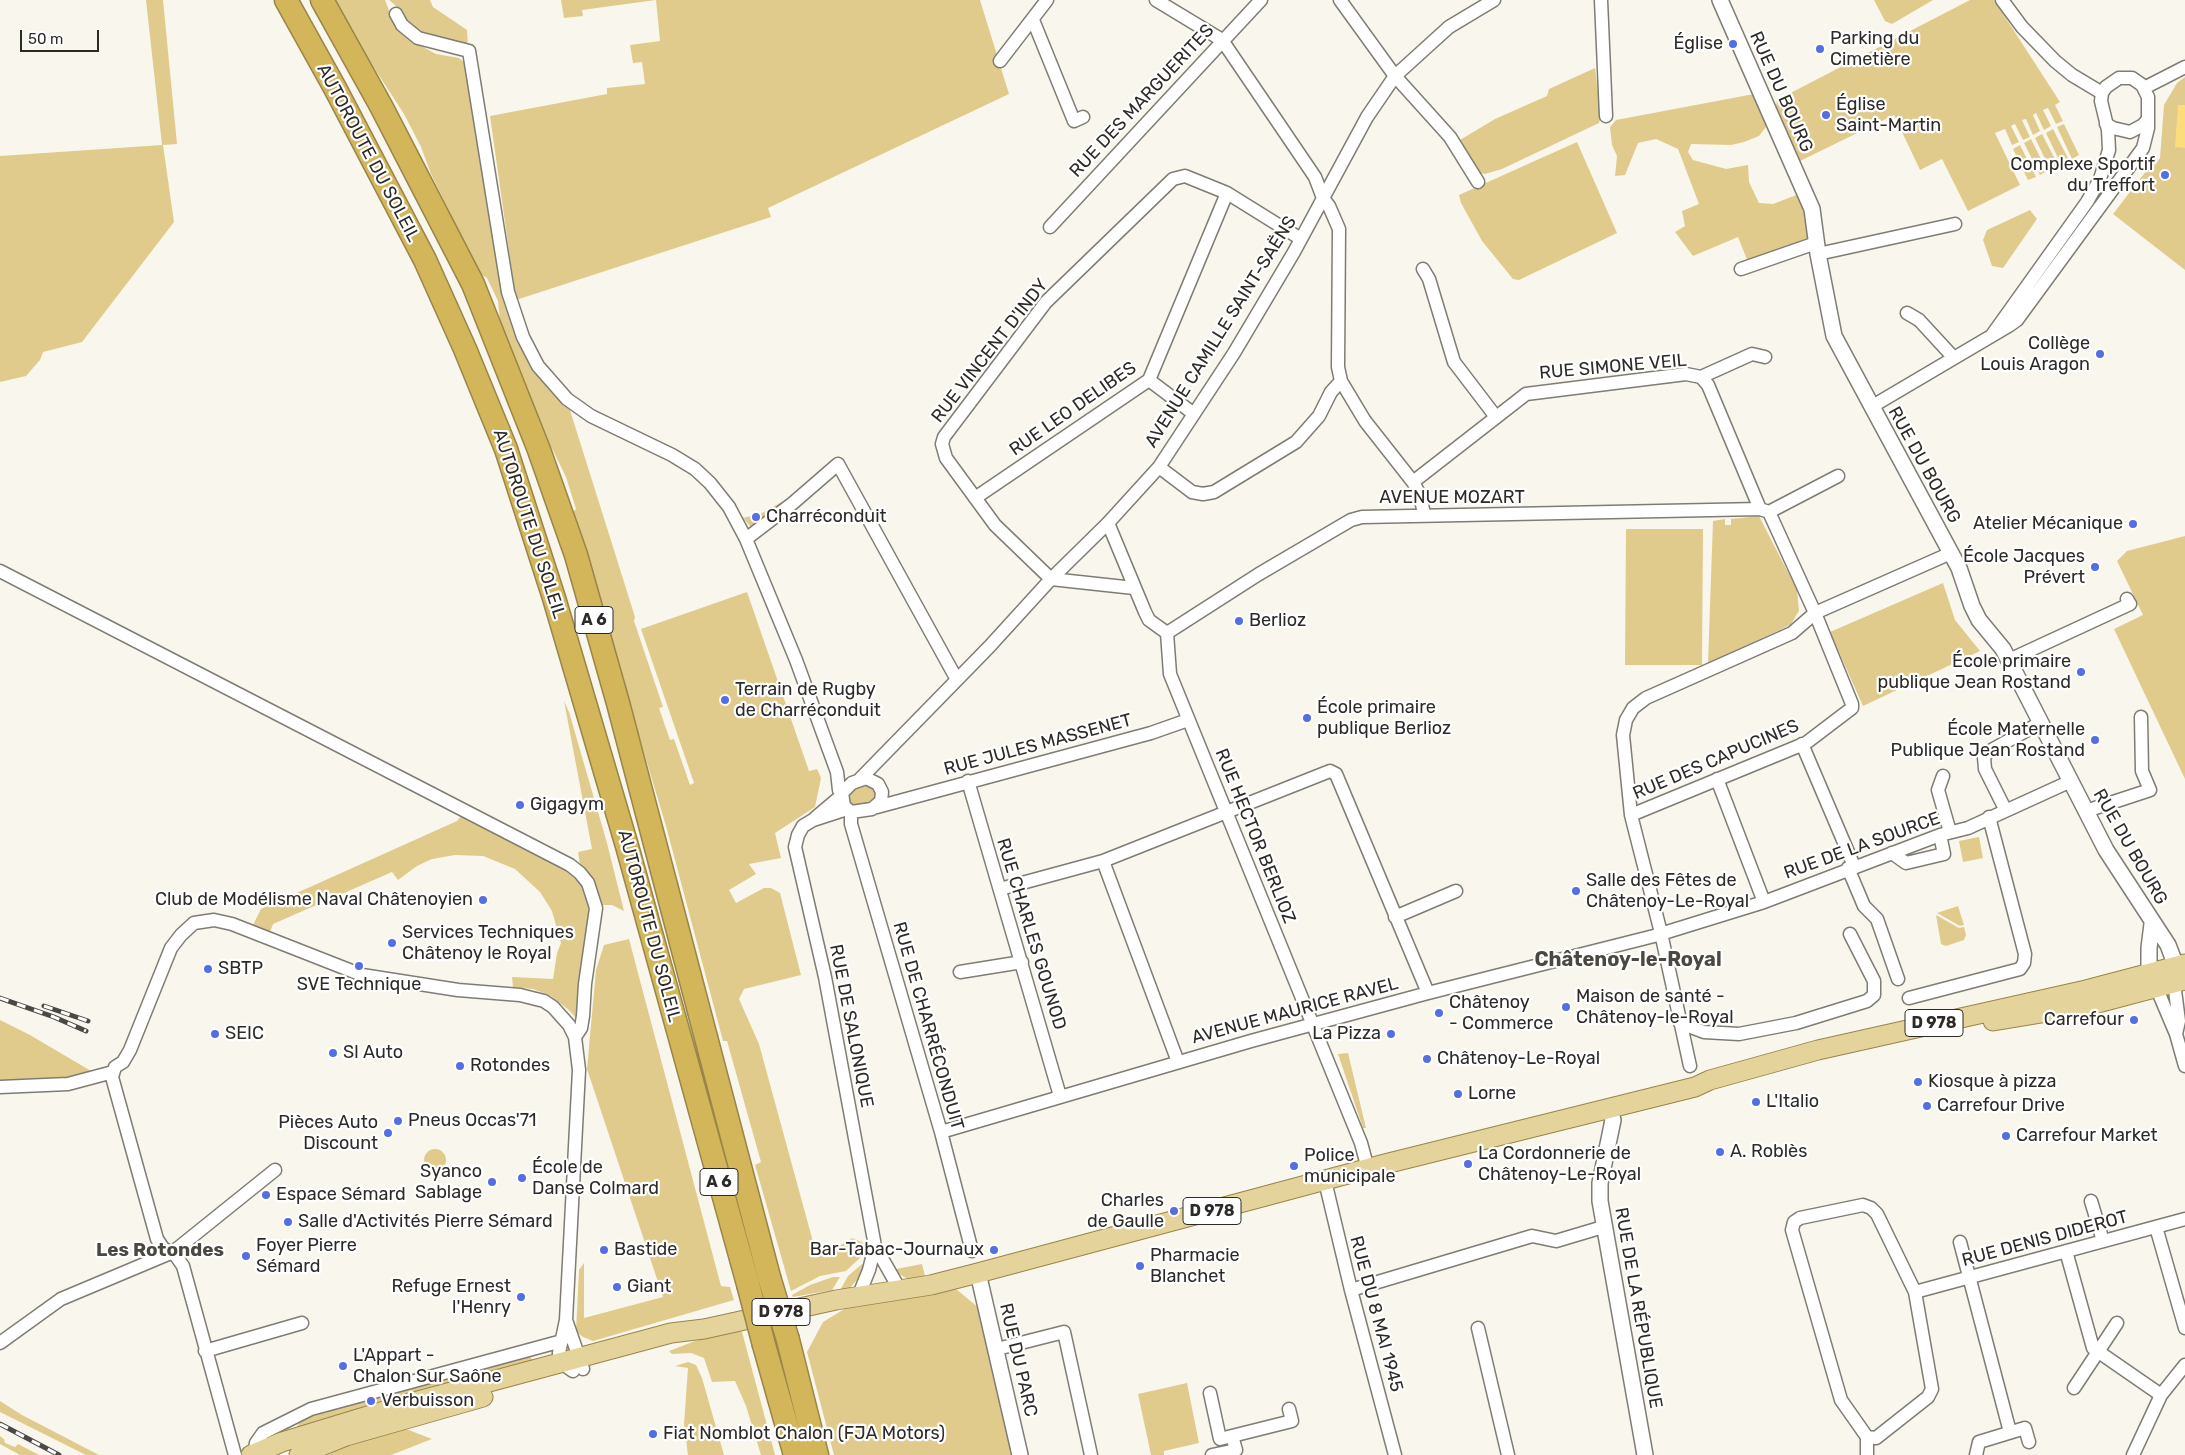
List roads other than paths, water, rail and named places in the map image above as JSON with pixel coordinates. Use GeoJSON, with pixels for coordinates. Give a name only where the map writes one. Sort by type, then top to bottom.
{"type":"FeatureCollection","features":[{"type":"Feature","properties":{"kind":"highway","name":"AUTOROUTE DU SOLEIL"},"geometry":{"type":"LineString","coordinates":[[286,0],[344,105],[425,260],[465,349],[506,449],[554,598],[627,846],[794,1455]]}},
{"type":"Feature","properties":{"kind":"highway","name":"AUTOROUTE DU SOLEIL"},"geometry":{"type":"LineString","coordinates":[[322,0],[382,106],[473,284],[542,458],[576,555],[618,703],[817,1455]]}},
{"type":"Feature","properties":{"kind":"main road","name":"D 978"},"geometry":{"type":"LineString","coordinates":[[299,1455],[346,1436],[671,1333],[704,1329],[978,1273],[1368,1169],[1695,1087],[1719,1086],[1891,1042],[1985,1022],[2090,1005],[2171,976]]}},
{"type":"Feature","properties":{"kind":"main road","name":"D 978"},"geometry":{"type":"LineString","coordinates":[[247,1455],[282,1442],[407,1404],[574,1365]]}},
{"type":"Feature","properties":{"kind":"street"},"geometry":{"type":"LineString","coordinates":[[1000,62],[1047,0]]}},
{"type":"Feature","properties":{"kind":"street"},"geometry":{"type":"LineString","coordinates":[[1156,0],[1222,40],[1316,177],[1323,198],[1330,206],[1339,229],[1338,367],[1341,381],[1365,421],[1413,482],[1420,495],[1424,514]]}},
{"type":"Feature","properties":{"kind":"street","name":"RUE DES MARGUERITES"},"geometry":{"type":"LineString","coordinates":[[1050,227],[1260,0]]}},
{"type":"Feature","properties":{"kind":"street"},"geometry":{"type":"LineString","coordinates":[[1340,0],[1395,76],[1450,137],[1478,182]]}},
{"type":"Feature","properties":{"kind":"street","name":"AVENUE CAMILLE SAINT-SAËNS"},"geometry":{"type":"LineString","coordinates":[[856,781],[956,678],[989,647],[1051,579],[1108,524],[1159,467],[1234,353],[1301,238],[1367,117],[1395,76],[1450,27],[1494,0]]}},
{"type":"Feature","properties":{"kind":"street"},"geometry":{"type":"LineString","coordinates":[[1601,0],[1606,116]]}},
{"type":"Feature","properties":{"kind":"street","name":"RUE DU BOURG"},"geometry":{"type":"LineString","coordinates":[[1720,0],[1812,209],[1817,248],[1834,336],[1959,568],[1972,606],[1979,620],[2003,649],[2106,850],[2137,896],[2152,924],[2168,945],[2171,976]]}},
{"type":"Feature","properties":{"kind":"street"},"geometry":{"type":"LineString","coordinates":[[2002,0],[2022,27],[2055,61],[2072,75],[2102,93]]}},
{"type":"Feature","properties":{"kind":"street"},"geometry":{"type":"LineString","coordinates":[[396,14],[410,33],[424,41],[469,51],[508,292],[523,337],[538,366],[567,399],[591,416],[672,455],[695,469],[710,483],[729,507],[746,538],[796,660],[837,772],[839,790],[849,810]]}},
{"type":"Feature","properties":{"kind":"street"},"geometry":{"type":"LineString","coordinates":[[1033,20],[1074,121],[1083,117]]}},
{"type":"Feature","properties":{"kind":"street"},"geometry":{"type":"LineString","coordinates":[[2144,88],[2185,67]]}},
{"type":"Feature","properties":{"kind":"street"},"geometry":{"type":"LineString","coordinates":[[1871,407],[1954,358],[2017,320],[2139,154],[2146,139],[2148,97],[2144,88],[2132,78],[2126,76],[2112,82],[2102,93],[2101,101],[2109,150],[2100,180],[2087,202],[1992,335]]}},
{"type":"Feature","properties":{"kind":"street"},"geometry":{"type":"LineString","coordinates":[[2106,124],[2113,128],[2130,132],[2140,127],[2148,119]]}},
{"type":"Feature","properties":{"kind":"street","name":"RUE VINCENT D'INDY"},"geometry":{"type":"LineString","coordinates":[[1051,579],[994,525],[946,458],[942,444],[944,437],[1046,302],[1173,179],[1185,176],[1227,193],[1301,238]]}},
{"type":"Feature","properties":{"kind":"street"},"geometry":{"type":"LineString","coordinates":[[1316,177],[1333,181]]}},
{"type":"Feature","properties":{"kind":"street","name":"RUE LEO DELIBES"},"geometry":{"type":"LineString","coordinates":[[974,498],[1150,380],[1227,193]]}},
{"type":"Feature","properties":{"kind":"street"},"geometry":{"type":"LineString","coordinates":[[1741,270],[1817,248],[1955,224]]}},
{"type":"Feature","properties":{"kind":"street"},"geometry":{"type":"LineString","coordinates":[[1423,269],[1429,279],[1454,362],[1496,417]]}},
{"type":"Feature","properties":{"kind":"street"},"geometry":{"type":"LineString","coordinates":[[1907,313],[1919,320],[1954,358]]}},
{"type":"Feature","properties":{"kind":"street"},"geometry":{"type":"LineString","coordinates":[[1702,377],[1752,354],[1765,357]]}},
{"type":"Feature","properties":{"kind":"street","name":"RUE SIMONE VEIL"},"geometry":{"type":"LineString","coordinates":[[1413,482],[1526,394],[1534,391],[1686,374],[1702,377],[1708,385],[1765,510],[1815,613]]}},
{"type":"Feature","properties":{"kind":"street"},"geometry":{"type":"LineString","coordinates":[[1150,380],[1194,414]]}},
{"type":"Feature","properties":{"kind":"street"},"geometry":{"type":"LineString","coordinates":[[1159,467],[1192,492],[1203,494],[1214,492],[1296,442],[1319,416],[1331,392],[1341,381]]}},
{"type":"Feature","properties":{"kind":"street"},"geometry":{"type":"LineString","coordinates":[[746,538],[792,503],[838,464],[956,678]]}},
{"type":"Feature","properties":{"kind":"street"},"geometry":{"type":"LineString","coordinates":[[1765,510],[1838,476]]}},
{"type":"Feature","properties":{"kind":"street","name":"AVENUE MOZART"},"geometry":{"type":"LineString","coordinates":[[1167,633],[1230,592],[1351,520],[1376,516],[1424,514],[1460,517],[1765,510]]}},
{"type":"Feature","properties":{"kind":"street"},"geometry":{"type":"LineString","coordinates":[[1108,524],[1149,620],[1167,633]]}},
{"type":"Feature","properties":{"kind":"street"},"geometry":{"type":"LineString","coordinates":[[1690,1066],[1680,1024],[1662,968],[1661,934],[1631,815],[1623,735],[1626,720],[1633,708],[1646,698],[1792,633],[1815,613],[1951,553]]}},
{"type":"Feature","properties":{"kind":"street"},"geometry":{"type":"LineString","coordinates":[[0,570],[570,865],[580,873],[588,883],[596,908],[585,984],[583,1016],[581,1028],[575,1037]]}},
{"type":"Feature","properties":{"kind":"street"},"geometry":{"type":"LineString","coordinates":[[1051,579],[1134,588]]}},
{"type":"Feature","properties":{"kind":"street"},"geometry":{"type":"LineString","coordinates":[[2009,660],[2130,604],[2127,599]]}},
{"type":"Feature","properties":{"kind":"street","name":"RUE DES CAPUCINES"},"geometry":{"type":"LineString","coordinates":[[1631,815],[1802,744],[1848,713],[1852,704],[1815,613]]}},
{"type":"Feature","properties":{"kind":"street","name":"RUE HECTOR BERLIOZ"},"geometry":{"type":"LineString","coordinates":[[1167,633],[1170,674],[1365,1154],[1368,1169]]}},
{"type":"Feature","properties":{"kind":"street"},"geometry":{"type":"LineString","coordinates":[[2086,811],[2150,790],[2142,771],[2141,717]]}},
{"type":"Feature","properties":{"kind":"street","name":"RUE JULES MASSENET"},"geometry":{"type":"LineString","coordinates":[[877,807],[1151,733],[1188,720]]}},
{"type":"Feature","properties":{"kind":"street"},"geometry":{"type":"LineString","coordinates":[[2005,810],[1985,769],[1984,757],[1988,752],[2040,723]]}},
{"type":"Feature","properties":{"kind":"street"},"geometry":{"type":"LineString","coordinates":[[1802,744],[1851,867],[1864,906],[1879,923],[1898,978]]}},
{"type":"Feature","properties":{"kind":"street"},"geometry":{"type":"LineString","coordinates":[[813,820],[849,810],[877,807],[881,801],[876,760]]}},
{"type":"Feature","properties":{"kind":"street"},"geometry":{"type":"LineString","coordinates":[[1000,889],[1103,861],[1330,771],[1336,774],[1428,992]]}},
{"type":"Feature","properties":{"kind":"street"},"geometry":{"type":"LineString","coordinates":[[837,772],[856,781]]}},
{"type":"Feature","properties":{"kind":"street"},"geometry":{"type":"LineString","coordinates":[[1892,853],[1906,863],[1944,854],[1945,834],[1938,790],[1943,776]]}},
{"type":"Feature","properties":{"kind":"street"},"geometry":{"type":"LineString","coordinates":[[842,795],[856,781],[866,778],[896,801]]}},
{"type":"Feature","properties":{"kind":"street"},"geometry":{"type":"LineString","coordinates":[[1717,779],[1764,902]]}},
{"type":"Feature","properties":{"kind":"street","name":"RUE CHARLES GOUNOD"},"geometry":{"type":"LineString","coordinates":[[968,781],[1060,1096]]}},
{"type":"Feature","properties":{"kind":"street","name":"RUE DE LA SOURCE"},"geometry":{"type":"LineString","coordinates":[[1661,934],[1764,902],[1851,867],[1945,834],[1968,828],[2071,781]]}},
{"type":"Feature","properties":{"kind":"street","name":"RUE DE SALONIQUE"},"geometry":{"type":"LineString","coordinates":[[842,795],[813,820],[803,826],[795,847],[825,977],[875,1246],[900,1290]]}},
{"type":"Feature","properties":{"kind":"street","name":"RUE DE CHARRÉCONDUIT"},"geometry":{"type":"LineString","coordinates":[[849,810],[851,824],[941,1132],[972,1251]]}},
{"type":"Feature","properties":{"kind":"street"},"geometry":{"type":"LineString","coordinates":[[1909,998],[2020,969],[2024,963],[2026,954],[1989,817]]}},
{"type":"Feature","properties":{"kind":"street"},"geometry":{"type":"LineString","coordinates":[[1103,861],[1178,1062]]}},
{"type":"Feature","properties":{"kind":"street"},"geometry":{"type":"LineString","coordinates":[[1395,917],[1456,891]]}},
{"type":"Feature","properties":{"kind":"street"},"geometry":{"type":"LineString","coordinates":[[0,1087],[68,1084],[113,1072],[128,1056],[171,948],[194,923],[214,920],[250,930],[362,974],[458,990],[520,995],[544,1001],[561,1015],[575,1037],[580,1070],[566,1320],[562,1341],[574,1365]]}},
{"type":"Feature","properties":{"kind":"street","name":"RUE DU BOURG"},"geometry":{"type":"LineString","coordinates":[[2152,924],[2149,948],[2171,976]]}},
{"type":"Feature","properties":{"kind":"street","name":"AVENUE MAURICE RAVEL"},"geometry":{"type":"LineString","coordinates":[[941,1132],[1178,1062],[1428,992],[1661,934]]}},
{"type":"Feature","properties":{"kind":"street"},"geometry":{"type":"LineString","coordinates":[[1680,1024],[1704,1032],[1739,1034],[1796,1023],[1867,1001],[1874,995],[1874,981],[1850,934]]}},
{"type":"Feature","properties":{"kind":"street"},"geometry":{"type":"LineString","coordinates":[[960,972],[1022,962]]}},
{"type":"Feature","properties":{"kind":"street"},"geometry":{"type":"LineString","coordinates":[[2171,976],[2176,1034],[2185,1066]]}},
{"type":"Feature","properties":{"kind":"street"},"geometry":{"type":"LineString","coordinates":[[2171,976],[2180,1021],[2176,1034]]}},
{"type":"Feature","properties":{"kind":"street"},"geometry":{"type":"LineString","coordinates":[[113,1072],[113,1084],[157,1239],[163,1248],[173,1252],[183,1266],[205,1351],[247,1455]]}},
{"type":"Feature","properties":{"kind":"street","name":"RUE DE LA RÉPUBLIQUE"},"geometry":{"type":"LineString","coordinates":[[1609,1108],[1612,1120],[1600,1183],[1600,1201],[1603,1228],[1645,1455]]}},
{"type":"Feature","properties":{"kind":"street"},"geometry":{"type":"LineString","coordinates":[[0,1343],[61,1299],[173,1252],[275,1170]]}},
{"type":"Feature","properties":{"kind":"street","name":"RUE DU 8 MAI 1945"},"geometry":{"type":"LineString","coordinates":[[1325,1181],[1351,1290],[1395,1455]]}},
{"type":"Feature","properties":{"kind":"street"},"geometry":{"type":"LineString","coordinates":[[2091,1201],[2102,1241]]}},
{"type":"Feature","properties":{"kind":"street"},"geometry":{"type":"LineString","coordinates":[[1867,1437],[1876,1438],[1928,1397],[1932,1389],[1915,1292],[1877,1214],[1863,1204],[1800,1218],[1794,1222],[1792,1230],[1841,1400],[1867,1437],[1867,1455]]}},
{"type":"Feature","properties":{"kind":"street","name":"RUE DENIS DIDEROT"},"geometry":{"type":"LineString","coordinates":[[1915,1292],[2185,1219]]}},
{"type":"Feature","properties":{"kind":"street"},"geometry":{"type":"LineString","coordinates":[[2156,1227],[2185,1328]]}},
{"type":"Feature","properties":{"kind":"street"},"geometry":{"type":"LineString","coordinates":[[1351,1290],[1532,1236],[1556,1241],[1603,1228]]}},
{"type":"Feature","properties":{"kind":"street"},"geometry":{"type":"LineString","coordinates":[[1960,1242],[2010,1432]]}},
{"type":"Feature","properties":{"kind":"street","name":"RUE DE SALONIQUE"},"geometry":{"type":"LineString","coordinates":[[858,1296],[869,1270],[875,1246]]}},
{"type":"Feature","properties":{"kind":"street"},"geometry":{"type":"LineString","coordinates":[[2066,1251],[2090,1344],[2097,1352],[2161,1395]]}},
{"type":"Feature","properties":{"kind":"street"},"geometry":{"type":"LineString","coordinates":[[869,1270],[887,1267]]}},
{"type":"Feature","properties":{"kind":"street","name":"RUE DU PARC"},"geometry":{"type":"LineString","coordinates":[[978,1273],[997,1348],[1020,1455]]}},
{"type":"Feature","properties":{"kind":"street"},"geometry":{"type":"LineString","coordinates":[[566,1320],[574,1365]]}},
{"type":"Feature","properties":{"kind":"street"},"geometry":{"type":"LineString","coordinates":[[205,1351],[302,1322]]}},
{"type":"Feature","properties":{"kind":"street"},"geometry":{"type":"LineString","coordinates":[[2074,1388],[2116,1323]]}},
{"type":"Feature","properties":{"kind":"street"},"geometry":{"type":"LineString","coordinates":[[1478,1328],[1508,1455]]}},
{"type":"Feature","properties":{"kind":"street"},"geometry":{"type":"LineString","coordinates":[[997,1348],[1064,1332],[1091,1455]]}},
{"type":"Feature","properties":{"kind":"street"},"geometry":{"type":"LineString","coordinates":[[247,1455],[264,1433],[312,1409],[407,1382],[430,1379],[562,1341]]}},
{"type":"Feature","properties":{"kind":"street"},"geometry":{"type":"LineString","coordinates":[[2133,1455],[2161,1395],[2185,1365]]}},
{"type":"Feature","properties":{"kind":"street"},"geometry":{"type":"LineString","coordinates":[[1210,1393],[1220,1439],[1292,1421],[1289,1409]]}},
{"type":"Feature","properties":{"kind":"street"},"geometry":{"type":"LineString","coordinates":[[1976,1455],[1979,1442],[2025,1428],[2029,1442]]}},
{"type":"Feature","properties":{"kind":"street"},"geometry":{"type":"LineString","coordinates":[[1212,1455],[1236,1450],[1232,1436]]}},
{"type":"Feature","properties":{"kind":"railway"},"geometry":{"type":"LineString","coordinates":[[0,998],[54,1017],[86,1031]]}},
{"type":"Feature","properties":{"kind":"railway"},"geometry":{"type":"LineString","coordinates":[[44,1006],[88,1021]]}},
{"type":"Feature","properties":{"kind":"railway"},"geometry":{"type":"LineString","coordinates":[[0,1424],[59,1455]]}},
{"type":"Feature","properties":{"kind":"place","name":"Église"},"geometry":{"type":"Point","coordinates":[1733,44]}},
{"type":"Feature","properties":{"kind":"place","name":"Parking du Cimetière"},"geometry":{"type":"Point","coordinates":[1820,49]}},
{"type":"Feature","properties":{"kind":"place","name":"Église Saint-Martin"},"geometry":{"type":"Point","coordinates":[1826,115]}},
{"type":"Feature","properties":{"kind":"place","name":"Complexe Sportif du Treffort"},"geometry":{"type":"Point","coordinates":[2165,175]}},
{"type":"Feature","properties":{"kind":"place","name":"Collège Louis Aragon"},"geometry":{"type":"Point","coordinates":[2100,354]}},
{"type":"Feature","properties":{"kind":"place","name":"Charréconduit"},"geometry":{"type":"Point","coordinates":[756,517]}},
{"type":"Feature","properties":{"kind":"place","name":"Atelier Mécanique"},"geometry":{"type":"Point","coordinates":[2133,524]}},
{"type":"Feature","properties":{"kind":"place","name":"École Jacques Prévert"},"geometry":{"type":"Point","coordinates":[2095,567]}},
{"type":"Feature","properties":{"kind":"place","name":"Berlioz"},"geometry":{"type":"Point","coordinates":[1239,621]}},
{"type":"Feature","properties":{"kind":"place","name":"École primaire publique Jean Rostand"},"geometry":{"type":"Point","coordinates":[2081,672]}},
{"type":"Feature","properties":{"kind":"place","name":"Terrain de Rugby de Charréconduit"},"geometry":{"type":"Point","coordinates":[725,700]}},
{"type":"Feature","properties":{"kind":"place","name":"École primaire publique Berlioz"},"geometry":{"type":"Point","coordinates":[1307,718]}},
{"type":"Feature","properties":{"kind":"place","name":"École Maternelle Publique Jean Rostand"},"geometry":{"type":"Point","coordinates":[2095,740]}},
{"type":"Feature","properties":{"kind":"place","name":"Gigagym"},"geometry":{"type":"Point","coordinates":[520,805]}},
{"type":"Feature","properties":{"kind":"place","name":"Salle des Fêtes de Châtenoy-Le-Royal"},"geometry":{"type":"Point","coordinates":[1576,891]}},
{"type":"Feature","properties":{"kind":"place","name":"Club de Modélisme Naval Châtenoyien"},"geometry":{"type":"Point","coordinates":[483,900]}},
{"type":"Feature","properties":{"kind":"place","name":"Services Techniques Châtenoy le Royal"},"geometry":{"type":"Point","coordinates":[392,943]}},
{"type":"Feature","properties":{"kind":"place","name":"SVE Technique"},"geometry":{"type":"Point","coordinates":[359,966]}},
{"type":"Feature","properties":{"kind":"place","name":"SBTP"},"geometry":{"type":"Point","coordinates":[208,969]}},
{"type":"Feature","properties":{"kind":"place","name":"Maison de santé - Châtenoy-le-Royal"},"geometry":{"type":"Point","coordinates":[1566,1007]}},
{"type":"Feature","properties":{"kind":"place","name":"Châtenoy - Commerce"},"geometry":{"type":"Point","coordinates":[1439,1013]}},
{"type":"Feature","properties":{"kind":"place","name":"Carrefour"},"geometry":{"type":"Point","coordinates":[2134,1020]}},
{"type":"Feature","properties":{"kind":"place","name":"SEIC"},"geometry":{"type":"Point","coordinates":[215,1034]}},
{"type":"Feature","properties":{"kind":"place","name":"La Pizza"},"geometry":{"type":"Point","coordinates":[1391,1034]}},
{"type":"Feature","properties":{"kind":"place","name":"Sl Auto"},"geometry":{"type":"Point","coordinates":[333,1053]}},
{"type":"Feature","properties":{"kind":"place","name":"Châtenoy-Le-Royal"},"geometry":{"type":"Point","coordinates":[1427,1059]}},
{"type":"Feature","properties":{"kind":"place","name":"Rotondes"},"geometry":{"type":"Point","coordinates":[460,1066]}},
{"type":"Feature","properties":{"kind":"place","name":"Kiosque à pizza"},"geometry":{"type":"Point","coordinates":[1918,1082]}},
{"type":"Feature","properties":{"kind":"place","name":"Lorne"},"geometry":{"type":"Point","coordinates":[1458,1094]}},
{"type":"Feature","properties":{"kind":"place","name":"L'Italio"},"geometry":{"type":"Point","coordinates":[1756,1102]}},
{"type":"Feature","properties":{"kind":"place","name":"Carrefour Drive"},"geometry":{"type":"Point","coordinates":[1927,1106]}},
{"type":"Feature","properties":{"kind":"place","name":"Pneus Occas'71"},"geometry":{"type":"Point","coordinates":[398,1121]}},
{"type":"Feature","properties":{"kind":"place","name":"Pièces Auto Discount"},"geometry":{"type":"Point","coordinates":[388,1133]}},
{"type":"Feature","properties":{"kind":"place","name":"Carrefour Market"},"geometry":{"type":"Point","coordinates":[2006,1136]}},
{"type":"Feature","properties":{"kind":"place","name":"A. Roblès"},"geometry":{"type":"Point","coordinates":[1720,1152]}},
{"type":"Feature","properties":{"kind":"place","name":"La Cordonnerie de Châtenoy-Le-Royal"},"geometry":{"type":"Point","coordinates":[1468,1164]}},
{"type":"Feature","properties":{"kind":"place","name":"Police municipale"},"geometry":{"type":"Point","coordinates":[1294,1166]}},
{"type":"Feature","properties":{"kind":"place","name":"École de Danse Colmard"},"geometry":{"type":"Point","coordinates":[522,1178]}},
{"type":"Feature","properties":{"kind":"place","name":"Syanco Sablage"},"geometry":{"type":"Point","coordinates":[492,1182]}},
{"type":"Feature","properties":{"kind":"place","name":"Espace Sémard"},"geometry":{"type":"Point","coordinates":[266,1195]}},
{"type":"Feature","properties":{"kind":"place","name":"Charles de Gaulle"},"geometry":{"type":"Point","coordinates":[1174,1211]}},
{"type":"Feature","properties":{"kind":"place","name":"Salle d'Activités Pierre Sémard"},"geometry":{"type":"Point","coordinates":[288,1222]}},
{"type":"Feature","properties":{"kind":"place","name":"Bastide"},"geometry":{"type":"Point","coordinates":[604,1250]}},
{"type":"Feature","properties":{"kind":"place","name":"Bar-Tabac-Journaux"},"geometry":{"type":"Point","coordinates":[994,1250]}},
{"type":"Feature","properties":{"kind":"place","name":"Foyer Pierre Sémard"},"geometry":{"type":"Point","coordinates":[246,1256]}},
{"type":"Feature","properties":{"kind":"place","name":"Pharmacie Blanchet"},"geometry":{"type":"Point","coordinates":[1140,1266]}},
{"type":"Feature","properties":{"kind":"place","name":"Giant"},"geometry":{"type":"Point","coordinates":[617,1287]}},
{"type":"Feature","properties":{"kind":"place","name":"Refuge Ernest l'Henry"},"geometry":{"type":"Point","coordinates":[521,1297]}},
{"type":"Feature","properties":{"kind":"place","name":"L'Appart - Chalon Sur Saône"},"geometry":{"type":"Point","coordinates":[343,1366]}},
{"type":"Feature","properties":{"kind":"place","name":"Verbuisson"},"geometry":{"type":"Point","coordinates":[371,1401]}},
{"type":"Feature","properties":{"kind":"place","name":"Fiat Nomblot Chalon (FJA Motors)"},"geometry":{"type":"Point","coordinates":[653,1434]}},
{"type":"Feature","properties":{"kind":"district","name":"Châtenoy-le-Royal"},"geometry":{"type":"Point","coordinates":[1628,960]}},
{"type":"Feature","properties":{"kind":"district","name":"Les Rotondes"},"geometry":{"type":"Point","coordinates":[160,1251]}}]}
